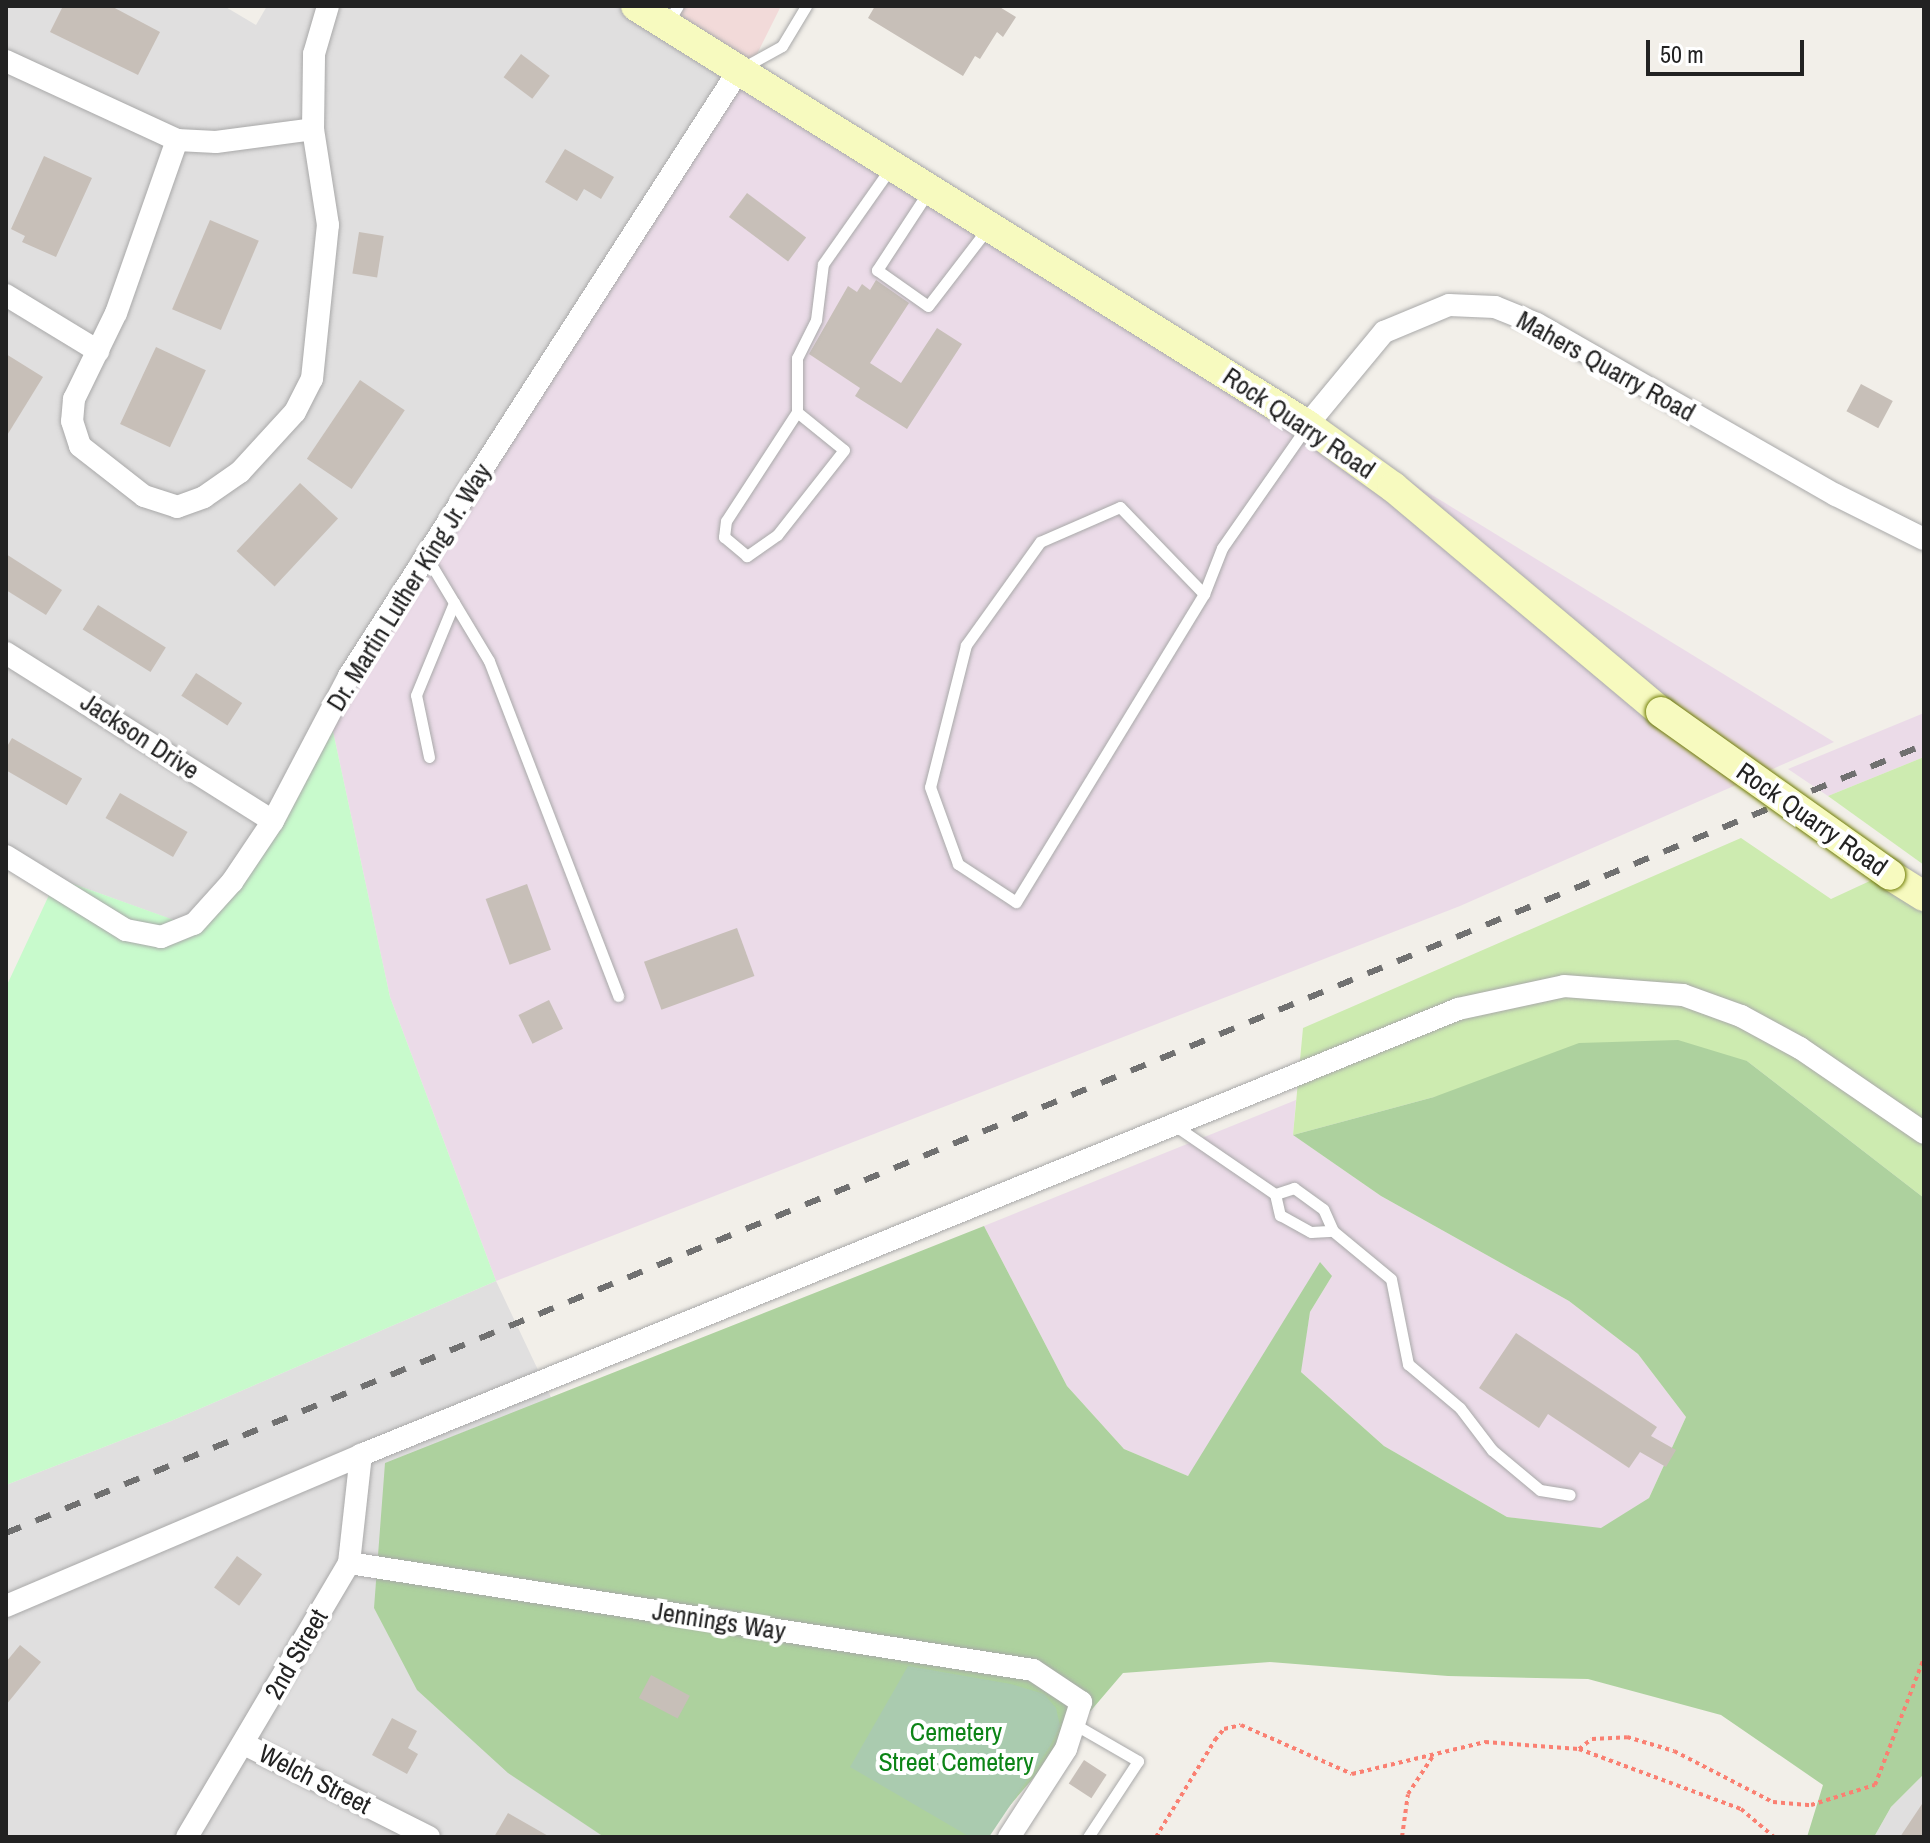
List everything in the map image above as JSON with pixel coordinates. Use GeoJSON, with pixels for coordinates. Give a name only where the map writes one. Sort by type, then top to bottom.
{"type":"FeatureCollection","features":[{"type":"Feature","properties":{"kind":"street"},"geometry":{"type":"LineString","coordinates":[[177,140],[98,351],[74,399],[72,421],[80,446],[144,496],[177,507],[204,497],[240,472],[295,412],[312,379],[328,225],[313,129],[314,54],[328,6]]}},
{"type":"Feature","properties":{"kind":"street","name":"Rock Quarry Road"},"geometry":{"type":"LineString","coordinates":[[636,6],[672,16],[739,70],[1307,425],[1393,487],[1661,712],[1924,896]]}},
{"type":"Feature","properties":{"kind":"street"},"geometry":{"type":"LineString","coordinates":[[6,61],[177,140],[216,142],[313,129]]}},
{"type":"Feature","properties":{"kind":"street","name":"Dr. Martin Luther King Jr. Way"},"geometry":{"type":"LineString","coordinates":[[6,856],[84,909],[126,930],[161,937],[194,924],[232,882],[273,821],[349,676],[739,70]]}},
{"type":"Feature","properties":{"kind":"street"},"geometry":{"type":"LineString","coordinates":[[6,295],[98,351]]}},
{"type":"Feature","properties":{"kind":"street","name":"Mahers Quarry Road"},"geometry":{"type":"LineString","coordinates":[[1307,425],[1384,332],[1449,305],[1495,307],[1537,324],[1836,495],[1924,539]]}},
{"type":"Feature","properties":{"kind":"street","name":"Jackson Drive"},"geometry":{"type":"LineString","coordinates":[[6,653],[273,821]]}},
{"type":"Feature","properties":{"kind":"street"},"geometry":{"type":"LineString","coordinates":[[6,1606],[361,1455],[1177,1127],[1458,1009],[1564,986],[1683,995],[1741,1016],[1800,1048],[1924,1133]]}},
{"type":"Feature","properties":{"kind":"street","name":"2nd Street"},"geometry":{"type":"LineString","coordinates":[[187,1837],[349,1563],[361,1455]]}},
{"type":"Feature","properties":{"kind":"street","name":"Jennings Way"},"geometry":{"type":"LineString","coordinates":[[349,1563],[1033,1670],[1081,1702],[1074,1724]]}},
{"type":"Feature","properties":{"kind":"street"},"geometry":{"type":"LineString","coordinates":[[1009,1837],[1066,1749],[1074,1724]]}},
{"type":"Feature","properties":{"kind":"street","name":"Welch Street"},"geometry":{"type":"LineString","coordinates":[[244,1744],[429,1837]]}},
{"type":"Feature","properties":{"kind":"lane"},"geometry":{"type":"LineString","coordinates":[[739,70],[782,46],[806,6]]}},
{"type":"Feature","properties":{"kind":"lane"},"geometry":{"type":"LineString","coordinates":[[797,412],[844,450],[777,535],[747,556],[724,537],[726,521],[797,412],[797,358],[816,320],[823,264],[893,166]]}},
{"type":"Feature","properties":{"kind":"lane"},"geometry":{"type":"LineString","coordinates":[[930,189],[877,270],[928,306],[990,226]]}},
{"type":"Feature","properties":{"kind":"lane"},"geometry":{"type":"LineString","coordinates":[[1204,594],[1120,507],[1040,542],[966,645],[930,787],[958,864],[1016,902],[1204,594],[1222,548],[1307,425]]}},
{"type":"Feature","properties":{"kind":"lane"},"geometry":{"type":"LineString","coordinates":[[426,556],[489,661],[618,996]]}},
{"type":"Feature","properties":{"kind":"lane"},"geometry":{"type":"LineString","coordinates":[[429,757],[416,695],[454,603]]}},
{"type":"Feature","properties":{"kind":"lane"},"geometry":{"type":"LineString","coordinates":[[1177,1127],[1275,1194],[1280,1215],[1311,1232],[1333,1231]]}},
{"type":"Feature","properties":{"kind":"lane"},"geometry":{"type":"LineString","coordinates":[[1275,1194],[1294,1188],[1323,1209],[1333,1231],[1391,1279],[1408,1364],[1460,1408],[1492,1450],[1540,1490],[1570,1495]]}},
{"type":"Feature","properties":{"kind":"lane"},"geometry":{"type":"LineString","coordinates":[[1074,1724],[1138,1761],[1088,1837]]}},
{"type":"Feature","properties":{"kind":"path"},"geometry":{"type":"LineString","coordinates":[[1579,1749],[1592,1739],[1627,1737],[1674,1751],[1773,1802],[1811,1805],[1875,1785],[1924,1658]]}},
{"type":"Feature","properties":{"kind":"path"},"geometry":{"type":"LineString","coordinates":[[1156,1837],[1224,1729],[1241,1725],[1352,1774],[1485,1742],[1579,1749],[1741,1809],[1774,1837]]}},
{"type":"Feature","properties":{"kind":"path"},"geometry":{"type":"LineString","coordinates":[[1402,1837],[1408,1794],[1433,1756]]}},
{"type":"Feature","properties":{"kind":"shaded area"},"geometry":{"type":"Polygon","coordinates":[[[6,6],[224,6],[256,25],[267,6],[638,6],[747,74],[198,929],[57,878],[6,847],[6,6]]]}},
{"type":"Feature","properties":{"kind":"shaded area"},"geometry":{"type":"Polygon","coordinates":[[[638,6],[781,6],[747,74],[638,6]]]}},
{"type":"Feature","properties":{"kind":"shaded area"},"geometry":{"type":"Polygon","coordinates":[[[747,74],[1834,742],[1460,906],[496,1281],[390,997],[331,722],[747,74]]]}},
{"type":"Feature","properties":{"kind":"shaded area"},"geometry":{"type":"Polygon","coordinates":[[[1924,713],[1924,757],[1828,796],[1788,769],[1924,713]]]}},
{"type":"Feature","properties":{"kind":"shaded area"},"geometry":{"type":"Polygon","coordinates":[[[1296,1100],[1293,1135],[1381,1196],[1569,1301],[1638,1354],[1686,1417],[1649,1498],[1601,1529],[1507,1517],[1384,1446],[1300,1371],[1310,1312],[1332,1276],[1188,1476],[1124,1449],[1067,1386],[984,1226],[1296,1100]]]}},
{"type":"Feature","properties":{"kind":"shaded area"},"geometry":{"type":"Polygon","coordinates":[[[496,1281],[684,1679],[946,1837],[6,1837],[6,1485],[171,1421],[496,1281]]]}},
{"type":"Feature","properties":{"kind":"shaded area"},"geometry":{"type":"Polygon","coordinates":[[[1924,1774],[1924,1837],[1874,1837],[1891,1807],[1924,1774]]]}},
{"type":"Feature","properties":{"kind":"green space"},"geometry":{"type":"Polygon","coordinates":[[[331,722],[390,997],[496,1281],[171,1421],[6,1485],[6,987],[57,878],[199,929],[331,722]]]}},
{"type":"Feature","properties":{"kind":"green space"},"geometry":{"type":"Polygon","coordinates":[[[1924,757],[1924,865],[1828,796],[1924,757]]]}},
{"type":"Feature","properties":{"kind":"green space"},"geometry":{"type":"Polygon","coordinates":[[[1741,838],[1831,899],[1872,880],[1924,911],[1924,1198],[1747,1061],[1434,1097],[1293,1135],[1303,1028],[1741,838]]]}},
{"type":"Feature","properties":{"kind":"green space"},"geometry":{"type":"Polygon","coordinates":[[[1678,1040],[1747,1061],[1924,1198],[1924,1774],[1891,1807],[1874,1837],[1807,1837],[1823,1785],[1721,1715],[1588,1679],[1448,1676],[1270,1662],[1123,1673],[983,1837],[604,1837],[508,1773],[417,1690],[374,1608],[385,1463],[984,1226],[1067,1386],[1124,1449],[1188,1476],[1320,1262],[1332,1276],[1310,1312],[1301,1372],[1384,1446],[1507,1517],[1601,1528],[1649,1498],[1686,1417],[1638,1354],[1569,1301],[1381,1196],[1293,1135],[1434,1097],[1579,1043],[1678,1040]]]}},
{"type":"Feature","properties":{"kind":"green space","name":"Cemetery Street Cemetery"},"geometry":{"type":"Polygon","coordinates":[[[908,1666],[1011,1684],[1044,1694],[1056,1708],[1060,1726],[1050,1746],[989,1837],[970,1837],[850,1767],[908,1666]]]}},
{"type":"Feature","properties":{"kind":"building"},"geometry":{"type":"Polygon","coordinates":[[[63,6],[111,6],[160,32],[138,75],[50,32],[63,6]]]}},
{"type":"Feature","properties":{"kind":"building"},"geometry":{"type":"Polygon","coordinates":[[[875,6],[998,6],[1016,17],[1003,37],[997,32],[980,59],[975,56],[963,76],[868,18],[875,6]]]}},
{"type":"Feature","properties":{"kind":"building"},"geometry":{"type":"Polygon","coordinates":[[[521,54],[550,76],[532,99],[504,77],[521,54]]]}},
{"type":"Feature","properties":{"kind":"building"},"geometry":{"type":"Polygon","coordinates":[[[565,149],[614,177],[601,199],[584,189],[577,201],[545,182],[565,149]]]}},
{"type":"Feature","properties":{"kind":"building"},"geometry":{"type":"Polygon","coordinates":[[[44,156],[92,178],[56,257],[22,242],[25,236],[11,229],[44,156]]]}},
{"type":"Feature","properties":{"kind":"building"},"geometry":{"type":"Polygon","coordinates":[[[747,193],[806,238],[788,261],[729,217],[747,193]]]}},
{"type":"Feature","properties":{"kind":"building"},"geometry":{"type":"Polygon","coordinates":[[[210,220],[259,241],[221,330],[172,309],[210,220]]]}},
{"type":"Feature","properties":{"kind":"building"},"geometry":{"type":"Polygon","coordinates":[[[359,232],[384,236],[377,277],[352,273],[359,232]]]}},
{"type":"Feature","properties":{"kind":"building"},"geometry":{"type":"Polygon","coordinates":[[[876,280],[909,303],[870,363],[901,383],[937,328],[962,344],[907,429],[855,396],[860,388],[809,354],[848,286],[857,292],[862,284],[870,290],[876,280]]]}},
{"type":"Feature","properties":{"kind":"building"},"geometry":{"type":"Polygon","coordinates":[[[156,347],[206,370],[170,447],[120,424],[156,347]]]}},
{"type":"Feature","properties":{"kind":"building"},"geometry":{"type":"Polygon","coordinates":[[[6,354],[43,377],[6,437],[6,354]]]}},
{"type":"Feature","properties":{"kind":"building"},"geometry":{"type":"Polygon","coordinates":[[[360,380],[405,410],[352,489],[307,459],[360,380]]]}},
{"type":"Feature","properties":{"kind":"building"},"geometry":{"type":"Polygon","coordinates":[[[1861,384],[1893,401],[1878,428],[1846,411],[1861,384]]]}},
{"type":"Feature","properties":{"kind":"building"},"geometry":{"type":"Polygon","coordinates":[[[300,483],[338,518],[275,586],[237,551],[300,483]]]}},
{"type":"Feature","properties":{"kind":"building"},"geometry":{"type":"Polygon","coordinates":[[[6,554],[62,590],[46,615],[6,590],[6,554]]]}},
{"type":"Feature","properties":{"kind":"building"},"geometry":{"type":"Polygon","coordinates":[[[98,605],[166,647],[150,672],[83,630],[98,605]]]}},
{"type":"Feature","properties":{"kind":"building"},"geometry":{"type":"Polygon","coordinates":[[[196,673],[242,703],[227,726],[181,696],[196,673]]]}},
{"type":"Feature","properties":{"kind":"building"},"geometry":{"type":"Polygon","coordinates":[[[12,738],[82,778],[67,805],[6,770],[6,748],[12,738]]]}},
{"type":"Feature","properties":{"kind":"building"},"geometry":{"type":"Polygon","coordinates":[[[120,793],[188,832],[173,857],[106,818],[120,793]]]}},
{"type":"Feature","properties":{"kind":"building"},"geometry":{"type":"Polygon","coordinates":[[[527,884],[551,950],[510,965],[486,899],[527,884]]]}},
{"type":"Feature","properties":{"kind":"building"},"geometry":{"type":"Polygon","coordinates":[[[737,928],[754,976],[661,1010],[644,962],[737,928]]]}},
{"type":"Feature","properties":{"kind":"building"},"geometry":{"type":"Polygon","coordinates":[[[549,1000],[563,1029],[532,1044],[518,1015],[549,1000]]]}},
{"type":"Feature","properties":{"kind":"building"},"geometry":{"type":"Polygon","coordinates":[[[1516,1333],[1657,1427],[1651,1436],[1676,1450],[1666,1467],[1640,1452],[1629,1468],[1548,1414],[1539,1428],[1479,1388],[1516,1333]]]}},
{"type":"Feature","properties":{"kind":"building"},"geometry":{"type":"Polygon","coordinates":[[[237,1556],[262,1574],[239,1606],[214,1588],[237,1556]]]}},
{"type":"Feature","properties":{"kind":"building"},"geometry":{"type":"Polygon","coordinates":[[[20,1645],[41,1662],[6,1705],[6,1662],[20,1645]]]}},
{"type":"Feature","properties":{"kind":"building"},"geometry":{"type":"Polygon","coordinates":[[[651,1675],[690,1696],[678,1719],[639,1698],[651,1675]]]}},
{"type":"Feature","properties":{"kind":"building"},"geometry":{"type":"Polygon","coordinates":[[[392,1718],[417,1731],[408,1748],[418,1754],[407,1774],[372,1755],[392,1718]]]}},
{"type":"Feature","properties":{"kind":"building"},"geometry":{"type":"Polygon","coordinates":[[[1084,1760],[1107,1775],[1091,1798],[1069,1783],[1084,1760]]]}},
{"type":"Feature","properties":{"kind":"building"},"geometry":{"type":"Polygon","coordinates":[[[1924,1801],[1924,1837],[1900,1837],[1924,1801]]]}},
{"type":"Feature","properties":{"kind":"building"},"geometry":{"type":"Polygon","coordinates":[[[508,1813],[550,1837],[494,1837],[508,1813]]]}},
{"type":"Feature","properties":{"kind":"railway"},"geometry":{"type":"LineString","coordinates":[[6,1533],[1924,745]]}}]}
